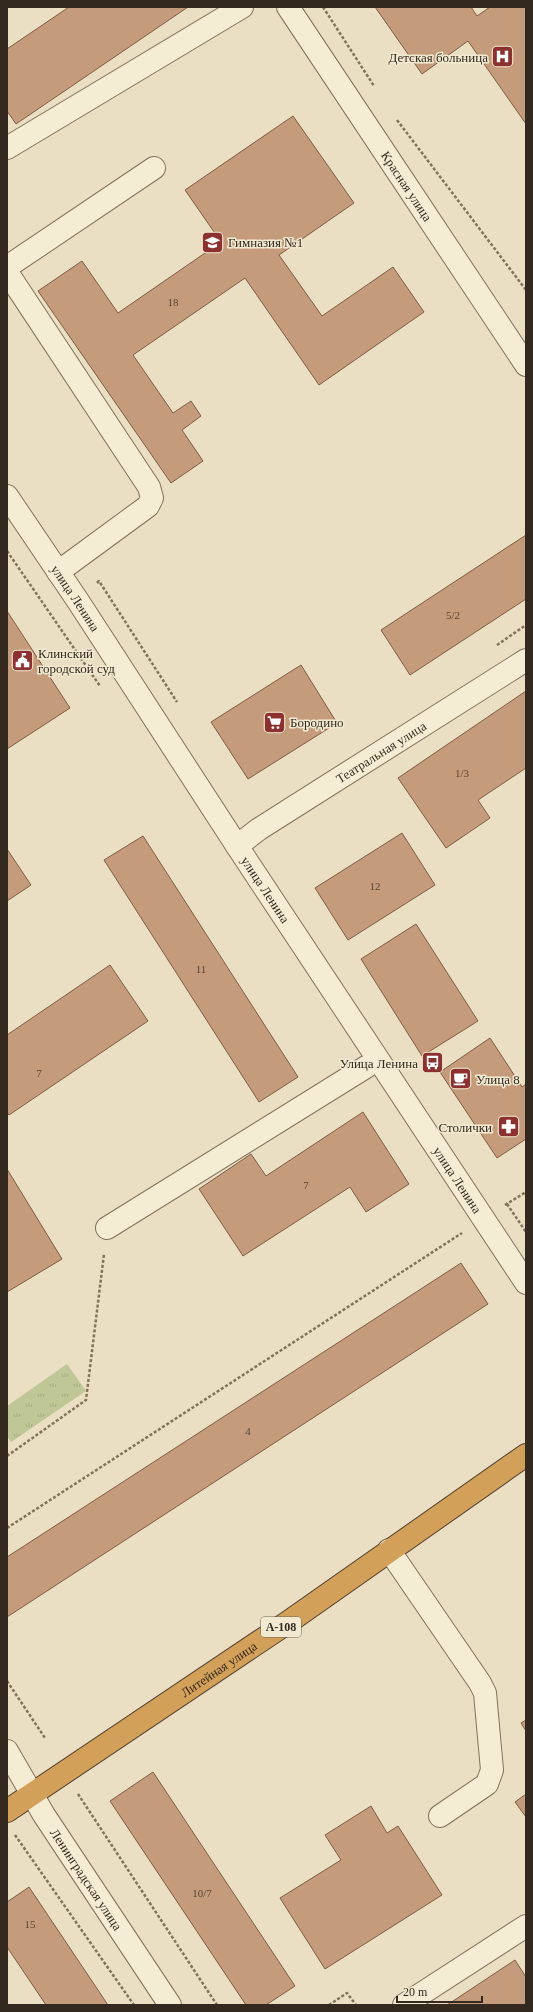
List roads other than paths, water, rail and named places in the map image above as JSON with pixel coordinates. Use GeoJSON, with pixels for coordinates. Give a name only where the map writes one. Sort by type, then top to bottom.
{"type":"FeatureCollection","features":[{"type":"Feature","properties":{"kind":"highway","name":"Литейная улица"},"geometry":{"type":"LineString","coordinates":[[7,1811],[280,1627],[526,1455]]}},
{"type":"Feature","properties":{"kind":"street"},"geometry":{"type":"LineString","coordinates":[[7,148],[242,7]]}},
{"type":"Feature","properties":{"kind":"street","name":"Красная улица"},"geometry":{"type":"LineString","coordinates":[[288,7],[526,365]]}},
{"type":"Feature","properties":{"kind":"street"},"geometry":{"type":"LineString","coordinates":[[7,267],[154,168]]}},
{"type":"Feature","properties":{"kind":"street"},"geometry":{"type":"LineString","coordinates":[[7,272],[149,487],[152,498],[148,506],[58,572]]}},
{"type":"Feature","properties":{"kind":"street","name":"улица Ленина"},"geometry":{"type":"LineString","coordinates":[[7,496],[526,1283]]}},
{"type":"Feature","properties":{"kind":"street","name":"Театральная улица"},"geometry":{"type":"LineString","coordinates":[[237,846],[259,830],[526,660]]}},
{"type":"Feature","properties":{"kind":"street"},"geometry":{"type":"LineString","coordinates":[[107,1228],[366,1067]]}},
{"type":"Feature","properties":{"kind":"street"},"geometry":{"type":"LineString","coordinates":[[389,1550],[480,1683],[487,1699],[492,1770],[488,1784],[440,1816]]}},
{"type":"Feature","properties":{"kind":"street","name":"Ленинградская улица"},"geometry":{"type":"LineString","coordinates":[[7,1751],[44,1815],[170,2005]]}},
{"type":"Feature","properties":{"kind":"street"},"geometry":{"type":"LineString","coordinates":[[404,2005],[526,1926]]}},
{"type":"Feature","properties":{"kind":"place","name":"Детская больница"},"geometry":{"type":"Point","coordinates":[503,57]}},
{"type":"Feature","properties":{"kind":"place","name":"Гимназия №1"},"geometry":{"type":"Point","coordinates":[212,242]}},
{"type":"Feature","properties":{"kind":"place","name":"Клинский городской суд"},"geometry":{"type":"Point","coordinates":[23,660]}},
{"type":"Feature","properties":{"kind":"place","name":"Бородино"},"geometry":{"type":"Point","coordinates":[274,722]}},
{"type":"Feature","properties":{"kind":"place","name":"Улица Ленина"},"geometry":{"type":"Point","coordinates":[433,1063]}},
{"type":"Feature","properties":{"kind":"place","name":"Улица 8"},"geometry":{"type":"Point","coordinates":[460,1079]}},
{"type":"Feature","properties":{"kind":"place","name":"Столички"},"geometry":{"type":"Point","coordinates":[508,1127]}}]}
